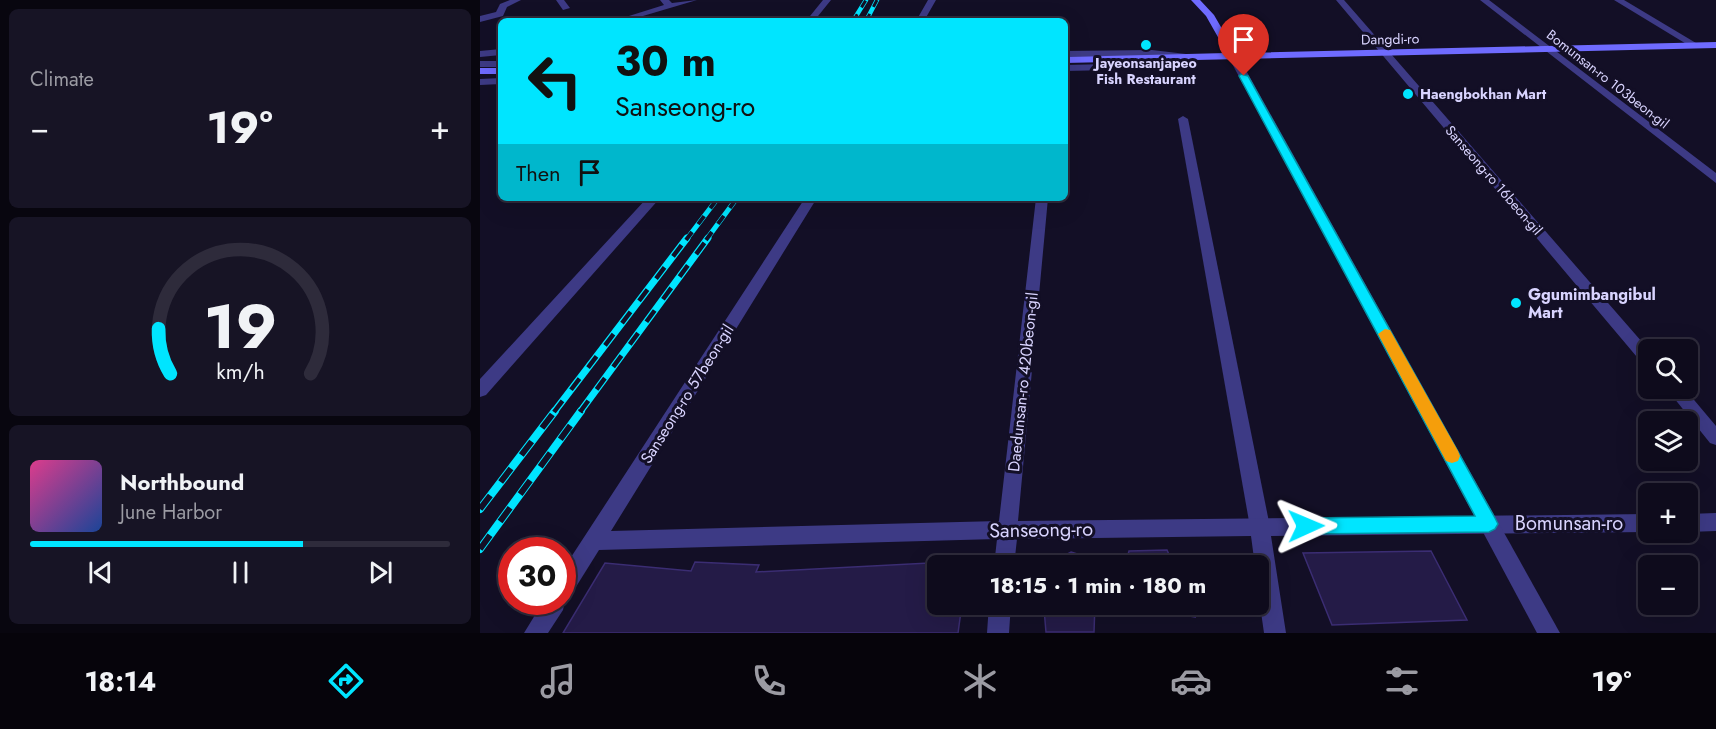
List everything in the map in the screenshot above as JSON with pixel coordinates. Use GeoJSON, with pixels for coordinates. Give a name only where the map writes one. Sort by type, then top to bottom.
{"type":"FeatureCollection","features":[{"type":"Feature","properties":{"kind":"main road"},"geometry":{"type":"LineString","coordinates":[[1195,0],[1210,15],[1233,56]]}},
{"type":"Feature","properties":{"kind":"main road","name":"Dangdi-ro"},"geometry":{"type":"LineString","coordinates":[[1068,60],[1716,45]]}},
{"type":"Feature","properties":{"kind":"main road"},"geometry":{"type":"LineString","coordinates":[[480,71],[498,71]]}},
{"type":"Feature","properties":{"kind":"street"},"geometry":{"type":"LineString","coordinates":[[480,19],[500,14],[503,6],[517,0]]}},
{"type":"Feature","properties":{"kind":"street"},"geometry":{"type":"LineString","coordinates":[[560,0],[566,8]]}},
{"type":"Feature","properties":{"kind":"street"},"geometry":{"type":"LineString","coordinates":[[624,18],[667,3],[693,0]]}},
{"type":"Feature","properties":{"kind":"street"},"geometry":{"type":"LineString","coordinates":[[812,18],[827,0]]}},
{"type":"Feature","properties":{"kind":"street"},"geometry":{"type":"LineString","coordinates":[[922,18],[932,0]]}},
{"type":"Feature","properties":{"kind":"street","name":"Sanseong-ro 16beon-gil"},"geometry":{"type":"LineString","coordinates":[[1340,0],[1638,347]]}},
{"type":"Feature","properties":{"kind":"street","name":"Bomunsan-ro 103beon-gil"},"geometry":{"type":"LineString","coordinates":[[1484,0],[1716,179]]}},
{"type":"Feature","properties":{"kind":"street"},"geometry":{"type":"LineString","coordinates":[[1618,0],[1696,46]]}},
{"type":"Feature","properties":{"kind":"street"},"geometry":{"type":"LineString","coordinates":[[480,54],[498,52]]}},
{"type":"Feature","properties":{"kind":"street"},"geometry":{"type":"LineString","coordinates":[[1068,54],[1152,53],[1186,57]]}},
{"type":"Feature","properties":{"kind":"street"},"geometry":{"type":"LineString","coordinates":[[1233,56],[1549,633]]}},
{"type":"Feature","properties":{"kind":"street"},"geometry":{"type":"LineString","coordinates":[[1068,68],[1156,66],[1186,57]]}},
{"type":"Feature","properties":{"kind":"street"},"geometry":{"type":"LineString","coordinates":[[480,64],[498,64]]}},
{"type":"Feature","properties":{"kind":"street"},"geometry":{"type":"LineString","coordinates":[[480,82],[498,81]]}},
{"type":"Feature","properties":{"kind":"street"},"geometry":{"type":"LineString","coordinates":[[1183,118],[1260,527],[1275,633]]}},
{"type":"Feature","properties":{"kind":"street"},"geometry":{"type":"LineString","coordinates":[[480,390],[651,201]]}},
{"type":"Feature","properties":{"kind":"street","name":"Sanseong-ro 57beon-gil"},"geometry":{"type":"LineString","coordinates":[[576,569],[809,201]]}},
{"type":"Feature","properties":{"kind":"street","name":"Daedunsan-ro 420beon-gil"},"geometry":{"type":"LineString","coordinates":[[1005,555],[1042,201]]}},
{"type":"Feature","properties":{"kind":"street"},"geometry":{"type":"LineString","coordinates":[[1683,399],[1716,438]]}},
{"type":"Feature","properties":{"kind":"street"},"geometry":{"type":"LineString","coordinates":[[1698,522],[1716,522]]}},
{"type":"Feature","properties":{"kind":"street","name":"Bomunsan-ro"},"geometry":{"type":"LineString","coordinates":[[1489,524],[1638,523]]}},
{"type":"Feature","properties":{"kind":"street","name":"Sanseong-ro"},"geometry":{"type":"LineString","coordinates":[[594,541],[1007,530],[1489,524]]}},
{"type":"Feature","properties":{"kind":"street"},"geometry":{"type":"LineString","coordinates":[[535,633],[547,615]]}},
{"type":"Feature","properties":{"kind":"street"},"geometry":{"type":"LineString","coordinates":[[998,633],[999,615]]}},
{"type":"Feature","properties":{"kind":"building"},"geometry":{"type":"Polygon","coordinates":[[[1167,550],[1169,555],[1128,555],[1129,551],[1167,550]]]}},
{"type":"Feature","properties":{"kind":"building"},"geometry":{"type":"Polygon","coordinates":[[[1431,551],[1467,620],[1332,625],[1303,553],[1431,551]]]}},
{"type":"Feature","properties":{"kind":"building"},"geometry":{"type":"Polygon","coordinates":[[[695,562],[759,565],[756,572],[927,563],[927,615],[960,615],[958,633],[563,633],[576,615],[605,563],[691,571],[695,562]]]}},
{"type":"Feature","properties":{"kind":"building"},"geometry":{"type":"Polygon","coordinates":[[[1045,615],[1095,615],[1094,632],[1046,632],[1045,615]]]}},
{"type":"Feature","properties":{"kind":"railway"},"geometry":{"type":"LineString","coordinates":[[855,18],[866,0]]}},
{"type":"Feature","properties":{"kind":"railway"},"geometry":{"type":"LineString","coordinates":[[868,18],[877,0]]}},
{"type":"Feature","properties":{"kind":"railway"},"geometry":{"type":"LineString","coordinates":[[686,240],[716,201]]}},
{"type":"Feature","properties":{"kind":"railway"},"geometry":{"type":"LineString","coordinates":[[706,240],[735,201]]}},
{"type":"Feature","properties":{"kind":"railway"},"geometry":{"type":"LineString","coordinates":[[554,412],[687,238]]}},
{"type":"Feature","properties":{"kind":"railway"},"geometry":{"type":"LineString","coordinates":[[580,412],[708,238]]}},
{"type":"Feature","properties":{"kind":"railway"},"geometry":{"type":"LineString","coordinates":[[480,509],[555,411]]}},
{"type":"Feature","properties":{"kind":"railway"},"geometry":{"type":"LineString","coordinates":[[480,549],[581,411]]}},
{"type":"Feature","properties":{"kind":"slow traffic"},"geometry":{"type":"LineString","coordinates":[[1385,334],[1452,456]]}},
{"type":"Feature","properties":{"kind":"place","name":"Jayeonsanjapeo Fish Restaurant"},"geometry":{"type":"Point","coordinates":[1146,45]}},
{"type":"Feature","properties":{"kind":"place","name":"Haengbokhan Mart"},"geometry":{"type":"Point","coordinates":[1408,94]}},
{"type":"Feature","properties":{"kind":"place","name":"Ggumimbangibul Mart"},"geometry":{"type":"Point","coordinates":[1516,303]}},
{"type":"Feature","properties":{"kind":"route"},"geometry":{"type":"LineString","coordinates":[[1244,76],[1489,524],[1306,526]]}}]}
